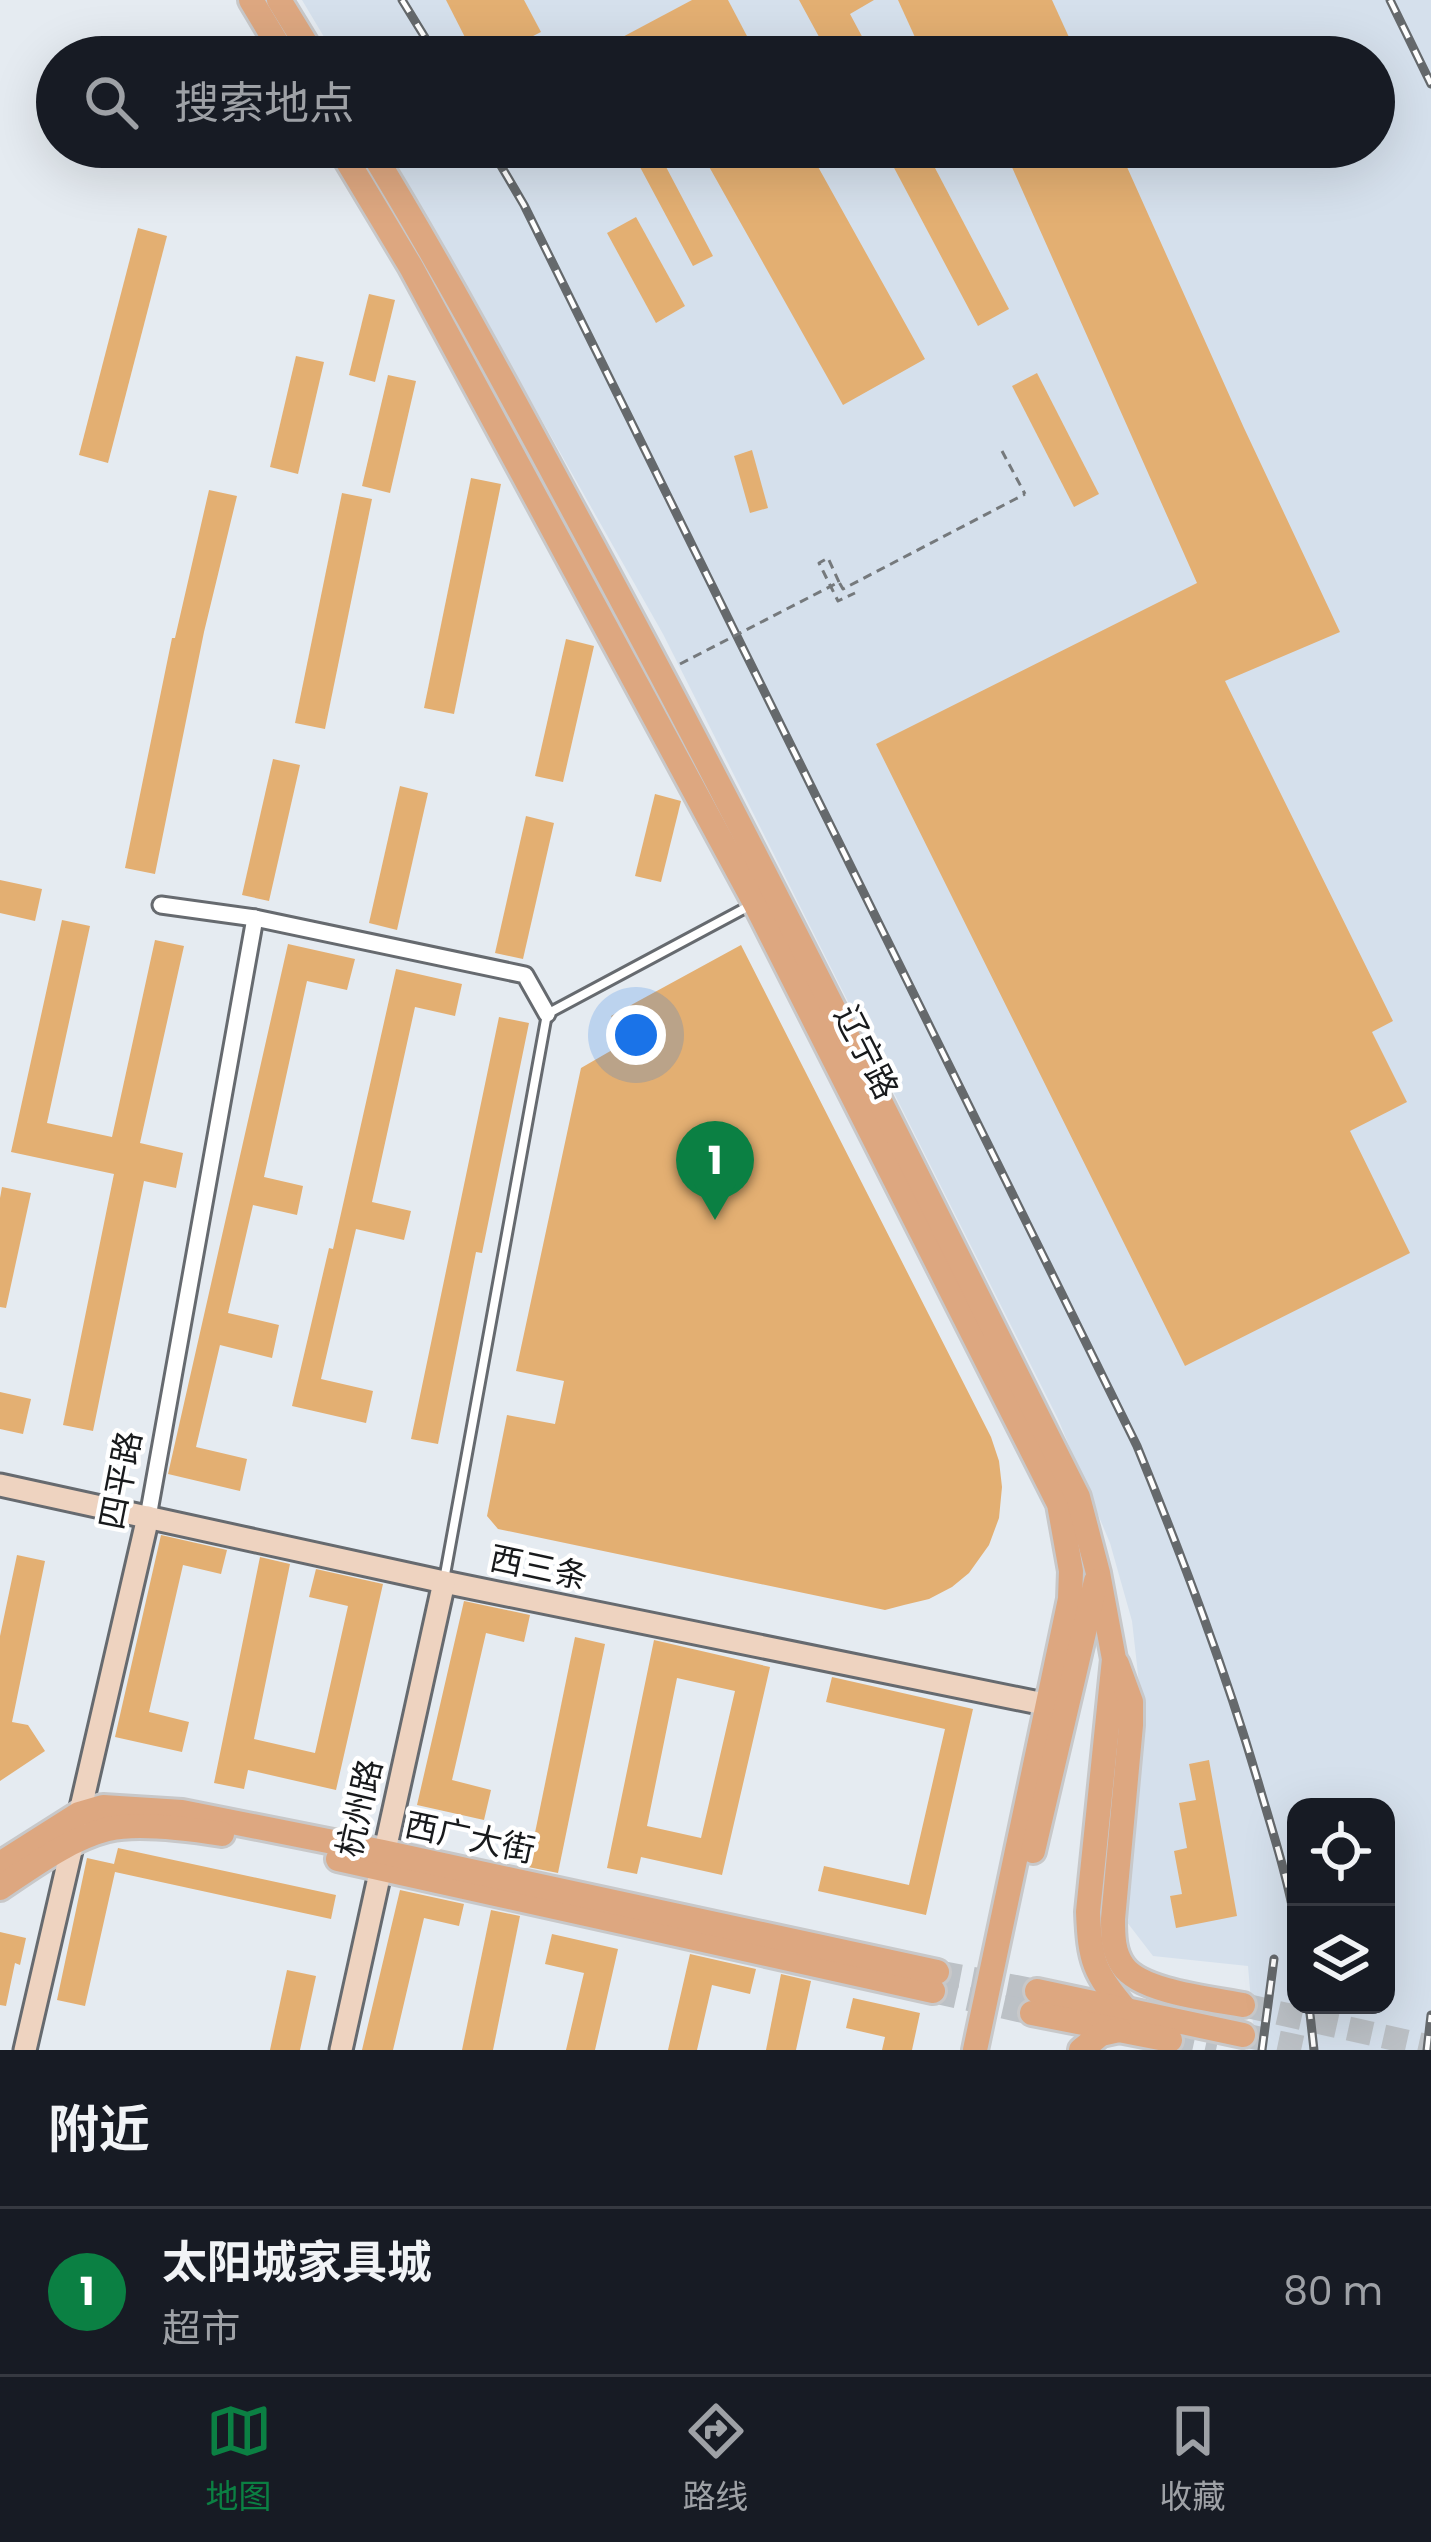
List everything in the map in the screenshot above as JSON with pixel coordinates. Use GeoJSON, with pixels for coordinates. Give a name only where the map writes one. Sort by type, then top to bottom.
{"type":"FeatureCollection","features":[{"type":"Feature","properties":{"kind":"main road"},"geometry":{"type":"LineString","coordinates":[[251,0],[272,36]]}},
{"type":"Feature","properties":{"kind":"main road"},"geometry":{"type":"LineString","coordinates":[[278,0],[301,36]]}},
{"type":"Feature","properties":{"kind":"main road","name":"辽宁路"},"geometry":{"type":"LineString","coordinates":[[352,168],[411,267],[754,903],[1059,1504],[1071,1571],[1057,1706],[988,2050]]}},
{"type":"Feature","properties":{"kind":"main road","name":"辽宁路"},"geometry":{"type":"LineString","coordinates":[[382,168],[438,259],[776,893],[1078,1497],[1097,1573],[1057,1706],[975,2050]]}},
{"type":"Feature","properties":{"kind":"main road"},"geometry":{"type":"LineString","coordinates":[[1097,1573],[1114,1659],[1131,1702],[1114,1946],[1123,1967],[1135,1977],[1158,1987],[1243,2005]]}},
{"type":"Feature","properties":{"kind":"main road"},"geometry":{"type":"LineString","coordinates":[[1114,1659],[1088,1912],[1090,1948],[1093,1964],[1122,2020],[1170,2040]]}},
{"type":"Feature","properties":{"kind":"main road","name":"西广大街"},"geometry":{"type":"LineString","coordinates":[[0,1864],[79,1814],[103,1807],[182,1812],[935,1982]]}},
{"type":"Feature","properties":{"kind":"main road"},"geometry":{"type":"LineString","coordinates":[[0,1888],[71,1844],[114,1828],[192,1830],[381,1860]]}},
{"type":"Feature","properties":{"kind":"main road"},"geometry":{"type":"LineString","coordinates":[[1035,2002],[1122,2020],[1243,2035]]}},
{"type":"Feature","properties":{"kind":"main road"},"geometry":{"type":"LineString","coordinates":[[1081,2050],[1122,2020]]}},
{"type":"Feature","properties":{"kind":"street"},"geometry":{"type":"LineString","coordinates":[[160,905],[255,918],[525,976],[547,1014]]}},
{"type":"Feature","properties":{"kind":"street","name":"四平路"},"geometry":{"type":"LineString","coordinates":[[25,2050],[148,1517],[255,918]]}},
{"type":"Feature","properties":{"kind":"street","name":"西三条"},"geometry":{"type":"LineString","coordinates":[[0,1485],[444,1582],[1057,1706]]}},
{"type":"Feature","properties":{"kind":"street","name":"杭州路"},"geometry":{"type":"LineString","coordinates":[[341,2050],[444,1582]]}},
{"type":"Feature","properties":{"kind":"lane"},"geometry":{"type":"LineString","coordinates":[[444,1582],[547,1014],[754,903]]}},
{"type":"Feature","properties":{"kind":"path"},"geometry":{"type":"LineString","coordinates":[[855,593],[838,601],[818,563],[828,558],[843,589],[1025,494],[1002,451]]}},
{"type":"Feature","properties":{"kind":"path"},"geometry":{"type":"LineString","coordinates":[[680,664],[839,582]]}},
{"type":"Feature","properties":{"kind":"shaded area"},"geometry":{"type":"Polygon","coordinates":[[[302,0],[1431,0],[1431,2050],[1247,2050],[1253,2025],[1248,1966],[1153,1956],[1123,1917],[1135,1826],[1142,1710],[1132,1621],[1110,1543],[1058,1419],[663,634],[399,168],[1395,168],[1395,36],[323,36],[302,0]]]}},
{"type":"Feature","properties":{"kind":"building"},"geometry":{"type":"Polygon","coordinates":[[[446,0],[524,0],[541,32],[533,36],[464,36],[446,0]]]}},
{"type":"Feature","properties":{"kind":"building"},"geometry":{"type":"Polygon","coordinates":[[[692,0],[728,0],[747,36],[624,36],[692,0]]]}},
{"type":"Feature","properties":{"kind":"building"},"geometry":{"type":"Polygon","coordinates":[[[799,0],[874,0],[850,14],[862,36],[819,36],[799,0]]]}},
{"type":"Feature","properties":{"kind":"building"},"geometry":{"type":"Polygon","coordinates":[[[898,0],[1052,0],[1068,36],[914,36],[898,0]]]}},
{"type":"Feature","properties":{"kind":"building"},"geometry":{"type":"Polygon","coordinates":[[[640,168],[667,168],[713,256],[693,266],[640,168]]]}},
{"type":"Feature","properties":{"kind":"building"},"geometry":{"type":"Polygon","coordinates":[[[710,168],[819,168],[925,359],[843,405],[710,168]]]}},
{"type":"Feature","properties":{"kind":"building"},"geometry":{"type":"Polygon","coordinates":[[[894,168],[935,168],[1009,309],[978,326],[894,168]]]}},
{"type":"Feature","properties":{"kind":"building"},"geometry":{"type":"Polygon","coordinates":[[[1012,168],[1127,168],[1340,632],[1225,681],[1393,1021],[1372,1032],[1407,1102],[1350,1131],[1410,1253],[1185,1366],[876,744],[1197,583],[1012,168]]]}},
{"type":"Feature","properties":{"kind":"building"},"geometry":{"type":"Polygon","coordinates":[[[636,217],[685,306],[656,323],[607,233],[636,217]]]}},
{"type":"Feature","properties":{"kind":"building"},"geometry":{"type":"Polygon","coordinates":[[[138,228],[167,236],[108,463],[79,455],[138,228]]]}},
{"type":"Feature","properties":{"kind":"building"},"geometry":{"type":"Polygon","coordinates":[[[369,294],[395,300],[375,382],[349,375],[369,294]]]}},
{"type":"Feature","properties":{"kind":"building"},"geometry":{"type":"Polygon","coordinates":[[[296,356],[324,362],[298,474],[270,467],[296,356]]]}},
{"type":"Feature","properties":{"kind":"building"},"geometry":{"type":"Polygon","coordinates":[[[1037,373],[1099,494],[1074,507],[1012,386],[1037,373]]]}},
{"type":"Feature","properties":{"kind":"building"},"geometry":{"type":"Polygon","coordinates":[[[388,375],[416,381],[390,493],[362,486],[388,375]]]}},
{"type":"Feature","properties":{"kind":"building"},"geometry":{"type":"Polygon","coordinates":[[[752,450],[768,508],[750,513],[734,456],[752,450]]]}},
{"type":"Feature","properties":{"kind":"building"},"geometry":{"type":"Polygon","coordinates":[[[471,478],[501,484],[454,714],[424,708],[471,478]]]}},
{"type":"Feature","properties":{"kind":"building"},"geometry":{"type":"Polygon","coordinates":[[[209,490],[237,496],[155,874],[125,868],[172,638],[209,490]]]}},
{"type":"Feature","properties":{"kind":"building"},"geometry":{"type":"Polygon","coordinates":[[[342,493],[372,499],[325,729],[295,723],[342,493]]]}},
{"type":"Feature","properties":{"kind":"building"},"geometry":{"type":"Polygon","coordinates":[[[566,639],[594,646],[563,782],[535,776],[566,639]]]}},
{"type":"Feature","properties":{"kind":"building"},"geometry":{"type":"Polygon","coordinates":[[[273,759],[300,765],[269,901],[242,895],[273,759]]]}},
{"type":"Feature","properties":{"kind":"building"},"geometry":{"type":"Polygon","coordinates":[[[400,786],[428,793],[397,930],[369,923],[400,786]]]}},
{"type":"Feature","properties":{"kind":"building"},"geometry":{"type":"Polygon","coordinates":[[[655,794],[681,801],[661,882],[635,876],[655,794]]]}},
{"type":"Feature","properties":{"kind":"building"},"geometry":{"type":"Polygon","coordinates":[[[526,816],[554,823],[523,959],[495,953],[526,816]]]}},
{"type":"Feature","properties":{"kind":"building"},"geometry":{"type":"Polygon","coordinates":[[[0,880],[42,889],[35,921],[0,913],[0,880]]]}},
{"type":"Feature","properties":{"kind":"building"},"geometry":{"type":"Polygon","coordinates":[[[62,920],[90,926],[47,1123],[112,1137],[155,940],[184,946],[140,1143],[183,1153],[176,1188],[144,1181],[93,1431],[63,1425],[114,1174],[11,1152],[62,920]]]}},
{"type":"Feature","properties":{"kind":"building"},"geometry":{"type":"Polygon","coordinates":[[[288,944],[355,959],[347,990],[307,981],[264,1177],[303,1186],[297,1215],[253,1205],[228,1313],[279,1325],[272,1358],[220,1345],[196,1447],[247,1459],[240,1491],[168,1474],[288,944]]]}},
{"type":"Feature","properties":{"kind":"building"},"geometry":{"type":"Polygon","coordinates":[[[741,945],[999,1461],[999,1518],[989,1545],[969,1573],[929,1599],[885,1610],[498,1529],[487,1516],[507,1415],[555,1424],[564,1381],[516,1371],[581,1068],[626,1042],[611,1016],[741,945]]]}},
{"type":"Feature","properties":{"kind":"building"},"geometry":{"type":"Polygon","coordinates":[[[396,969],[462,984],[455,1016],[415,1007],[372,1202],[411,1211],[404,1240],[356,1229],[321,1379],[373,1391],[366,1423],[292,1406],[396,969]]]}},
{"type":"Feature","properties":{"kind":"building"},"geometry":{"type":"Polygon","coordinates":[[[499,1017],[529,1023],[438,1444],[411,1439],[499,1017]]]}},
{"type":"Feature","properties":{"kind":"building"},"geometry":{"type":"Polygon","coordinates":[[[2,1187],[31,1193],[6,1308],[0,1307],[2,1187]]]}},
{"type":"Feature","properties":{"kind":"building"},"geometry":{"type":"Polygon","coordinates":[[[0,1392],[31,1399],[23,1434],[0,1429],[0,1392]]]}},
{"type":"Feature","properties":{"kind":"building"},"geometry":{"type":"Polygon","coordinates":[[[161,1535],[227,1550],[221,1574],[183,1565],[149,1712],[189,1722],[182,1752],[115,1737],[161,1535]]]}},
{"type":"Feature","properties":{"kind":"building"},"geometry":{"type":"Polygon","coordinates":[[[17,1555],[45,1561],[12,1722],[28,1725],[45,1751],[0,1781],[0,1636],[17,1555]]]}},
{"type":"Feature","properties":{"kind":"building"},"geometry":{"type":"Polygon","coordinates":[[[260,1557],[290,1564],[254,1739],[315,1753],[348,1606],[309,1597],[316,1569],[383,1584],[336,1790],[248,1770],[244,1789],[214,1783],[260,1557]]]}},
{"type":"Feature","properties":{"kind":"building"},"geometry":{"type":"Polygon","coordinates":[[[464,1601],[530,1615],[524,1642],[486,1633],[452,1780],[491,1790],[484,1820],[417,1805],[464,1601]]]}},
{"type":"Feature","properties":{"kind":"building"},"geometry":{"type":"Polygon","coordinates":[[[575,1637],[605,1644],[558,1873],[528,1867],[575,1637]]]}},
{"type":"Feature","properties":{"kind":"building"},"geometry":{"type":"Polygon","coordinates":[[[654,1640],[770,1667],[722,1875],[641,1857],[637,1874],[607,1868],[654,1640]],[[677,1678],[647,1826],[701,1838],[735,1691],[677,1678]]]}},
{"type":"Feature","properties":{"kind":"building"},"geometry":{"type":"Polygon","coordinates":[[[832,1677],[973,1709],[926,1915],[818,1891],[824,1866],[909,1885],[945,1729],[826,1702],[832,1677]]]}},
{"type":"Feature","properties":{"kind":"building"},"geometry":{"type":"Polygon","coordinates":[[[1209,1760],[1237,1916],[1176,1928],[1170,1896],[1182,1894],[1174,1851],[1187,1848],[1179,1803],[1196,1800],[1189,1764],[1209,1760]]]}},
{"type":"Feature","properties":{"kind":"building"},"geometry":{"type":"Polygon","coordinates":[[[118,1848],[336,1895],[331,1919],[115,1872],[85,2006],[57,2000],[87,1858],[114,1864],[118,1848]]]}},
{"type":"Feature","properties":{"kind":"building"},"geometry":{"type":"Polygon","coordinates":[[[400,1890],[464,1904],[459,1926],[424,1918],[393,2050],[362,2050],[400,1890]]]}},
{"type":"Feature","properties":{"kind":"building"},"geometry":{"type":"Polygon","coordinates":[[[491,1910],[520,1916],[493,2050],[462,2050],[491,1910]]]}},
{"type":"Feature","properties":{"kind":"building"},"geometry":{"type":"Polygon","coordinates":[[[0,1932],[26,1938],[6,2006],[0,2005],[0,1932]]]}},
{"type":"Feature","properties":{"kind":"building"},"geometry":{"type":"Polygon","coordinates":[[[552,1934],[618,1949],[595,2050],[566,2050],[584,1973],[545,1964],[552,1934]]]}},
{"type":"Feature","properties":{"kind":"building"},"geometry":{"type":"Polygon","coordinates":[[[690,1954],[756,1969],[750,1994],[712,1985],[697,2050],[668,2050],[690,1954]]]}},
{"type":"Feature","properties":{"kind":"building"},"geometry":{"type":"Polygon","coordinates":[[[287,1970],[316,1976],[300,2050],[270,2050],[287,1970]]]}},
{"type":"Feature","properties":{"kind":"building"},"geometry":{"type":"Polygon","coordinates":[[[781,1974],[811,1981],[796,2050],[766,2050],[781,1974]]]}},
{"type":"Feature","properties":{"kind":"building"},"geometry":{"type":"Polygon","coordinates":[[[853,1998],[920,2013],[912,2050],[882,2050],[885,2037],[846,2028],[853,1998]]]}},
{"type":"Feature","properties":{"kind":"tunnel"},"geometry":{"type":"LineString","coordinates":[[937,1972],[1037,1991]]}},
{"type":"Feature","properties":{"kind":"tunnel"},"geometry":{"type":"LineString","coordinates":[[933,1991],[1032,2013]]}},
{"type":"Feature","properties":{"kind":"tunnel"},"geometry":{"type":"LineString","coordinates":[[1243,2005],[1431,2047]]}},
{"type":"Feature","properties":{"kind":"tunnel"},"geometry":{"type":"LineString","coordinates":[[1243,2035],[1314,2050]]}},
{"type":"Feature","properties":{"kind":"tunnel"},"geometry":{"type":"LineString","coordinates":[[1170,2040],[1216,2050]]}},
{"type":"Feature","properties":{"kind":"railway"},"geometry":{"type":"LineString","coordinates":[[402,0],[424,36]]}},
{"type":"Feature","properties":{"kind":"railway"},"geometry":{"type":"LineString","coordinates":[[1390,0],[1431,84]]}},
{"type":"Feature","properties":{"kind":"railway"},"geometry":{"type":"LineString","coordinates":[[502,168],[1137,1446],[1234,1704],[1291,1906]]}},
{"type":"Feature","properties":{"kind":"railway"},"geometry":{"type":"LineString","coordinates":[[1262,2050],[1274,1959]]}},
{"type":"Feature","properties":{"kind":"railway"},"geometry":{"type":"LineString","coordinates":[[1310,2014],[1314,2050]]}},
{"type":"Feature","properties":{"kind":"railway"},"geometry":{"type":"LineString","coordinates":[[1427,2050],[1431,2015]]}},
{"type":"Feature","properties":{"kind":"place","name":"太阳城家具城"},"geometry":{"type":"Point","coordinates":[715,1220]}}]}
